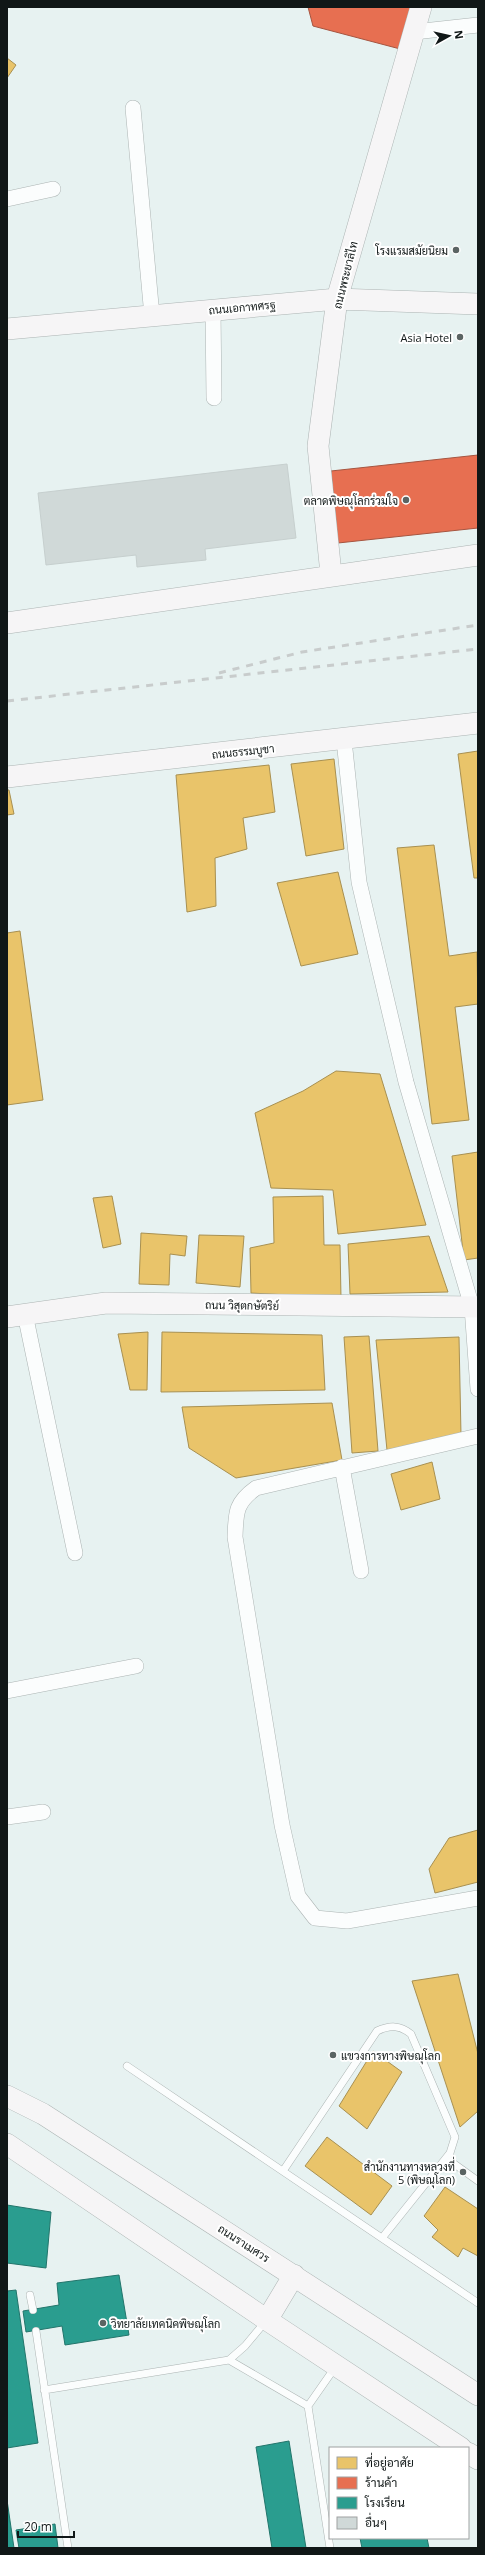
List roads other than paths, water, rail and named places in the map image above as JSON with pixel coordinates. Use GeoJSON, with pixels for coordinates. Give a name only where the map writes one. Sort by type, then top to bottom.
{"type":"FeatureCollection","features":[{"type":"Feature","properties":{"kind":"main road","name":"ถนนพระยาลิไท"},"geometry":{"type":"LineString","coordinates":[[331,574],[318,446],[337,299],[421,7]]}},
{"type":"Feature","properties":{"kind":"main road","name":"ถนนเอกาทศรฐ"},"geometry":{"type":"LineString","coordinates":[[7,329],[337,299],[478,304]]}},
{"type":"Feature","properties":{"kind":"main road"},"geometry":{"type":"LineString","coordinates":[[7,623],[331,574],[478,555]]}},
{"type":"Feature","properties":{"kind":"main road","name":"ถนนธรรมบูชา"},"geometry":{"type":"LineString","coordinates":[[7,777],[344,740],[478,723]]}},
{"type":"Feature","properties":{"kind":"main road","name":"ถนน วิสุตกษัตริย์"},"geometry":{"type":"LineString","coordinates":[[16,1316],[106,1303],[475,1307]]}},
{"type":"Feature","properties":{"kind":"main road","name":"ถนนราเมศวร"},"geometry":{"type":"LineString","coordinates":[[7,2096],[43,2114],[478,2395]]}},
{"type":"Feature","properties":{"kind":"main road"},"geometry":{"type":"LineString","coordinates":[[7,2144],[267,2320],[459,2447]]}},
{"type":"Feature","properties":{"kind":"main road"},"geometry":{"type":"LineString","coordinates":[[267,2320],[294,2275]]}},
{"type":"Feature","properties":{"kind":"main road"},"geometry":{"type":"LineString","coordinates":[[469,2454],[478,2459]]}},
{"type":"Feature","properties":{"kind":"street"},"geometry":{"type":"LineString","coordinates":[[414,32],[478,24]]}},
{"type":"Feature","properties":{"kind":"street"},"geometry":{"type":"LineString","coordinates":[[133,108],[152,316]]}},
{"type":"Feature","properties":{"kind":"street"},"geometry":{"type":"LineString","coordinates":[[7,199],[53,189]]}},
{"type":"Feature","properties":{"kind":"street"},"geometry":{"type":"LineString","coordinates":[[213,310],[214,398]]}},
{"type":"Feature","properties":{"kind":"street"},"geometry":{"type":"LineString","coordinates":[[344,740],[359,882],[406,1082],[475,1307],[478,1389]]}},
{"type":"Feature","properties":{"kind":"street"},"geometry":{"type":"LineString","coordinates":[[16,1316],[75,1553]]}},
{"type":"Feature","properties":{"kind":"street"},"geometry":{"type":"LineString","coordinates":[[478,1436],[256,1488],[244,1497],[236,1511],[235,1537],[282,1826],[298,1896],[315,1918],[346,1921],[478,1898]]}},
{"type":"Feature","properties":{"kind":"street"},"geometry":{"type":"LineString","coordinates":[[342,1467],[361,1571]]}},
{"type":"Feature","properties":{"kind":"street"},"geometry":{"type":"LineString","coordinates":[[7,1691],[136,1666]]}},
{"type":"Feature","properties":{"kind":"street"},"geometry":{"type":"LineString","coordinates":[[7,1817],[43,1812]]}},
{"type":"Feature","properties":{"kind":"lane"},"geometry":{"type":"LineString","coordinates":[[283,2171],[377,2031],[394,2026],[404,2028],[410,2034],[455,2136],[454,2145],[446,2158],[382,2238]]}},
{"type":"Feature","properties":{"kind":"lane"},"geometry":{"type":"LineString","coordinates":[[127,2066],[478,2303]]}},
{"type":"Feature","properties":{"kind":"lane"},"geometry":{"type":"LineString","coordinates":[[446,2158],[478,2181]]}},
{"type":"Feature","properties":{"kind":"lane"},"geometry":{"type":"LineString","coordinates":[[30,2295],[33,2310]]}},
{"type":"Feature","properties":{"kind":"lane"},"geometry":{"type":"LineString","coordinates":[[44,2390],[229,2360],[246,2346],[267,2320]]}},
{"type":"Feature","properties":{"kind":"lane"},"geometry":{"type":"LineString","coordinates":[[36,2331],[68,2548]]}},
{"type":"Feature","properties":{"kind":"lane"},"geometry":{"type":"LineString","coordinates":[[229,2360],[308,2406]]}},
{"type":"Feature","properties":{"kind":"lane"},"geometry":{"type":"LineString","coordinates":[[330,2548],[308,2406],[336,2366]]}},
{"type":"Feature","properties":{"kind":"railway"},"geometry":{"type":"LineString","coordinates":[[219,673],[302,652],[478,625]]}},
{"type":"Feature","properties":{"kind":"railway"},"geometry":{"type":"LineString","coordinates":[[7,701],[478,649]]}},
{"type":"Feature","properties":{"kind":"place","name":"โรงแรมสมัยนิยม"},"geometry":{"type":"Point","coordinates":[456,250]}},
{"type":"Feature","properties":{"kind":"place","name":"Asia Hotel"},"geometry":{"type":"Point","coordinates":[460,337]}},
{"type":"Feature","properties":{"kind":"place","name":"ตลาดพิษณุโลกร่วมใจ"},"geometry":{"type":"Point","coordinates":[406,500]}},
{"type":"Feature","properties":{"kind":"place","name":"แขวงการทางพิษณุโลก"},"geometry":{"type":"Point","coordinates":[333,2055]}},
{"type":"Feature","properties":{"kind":"place","name":"สำนักงานทางหลวงที่ 5 (พิษณุโลก)"},"geometry":{"type":"Point","coordinates":[463,2172]}},
{"type":"Feature","properties":{"kind":"place","name":"วิทยาลัยเทคนิคพิษณุโลก"},"geometry":{"type":"Point","coordinates":[103,2323]}}]}
